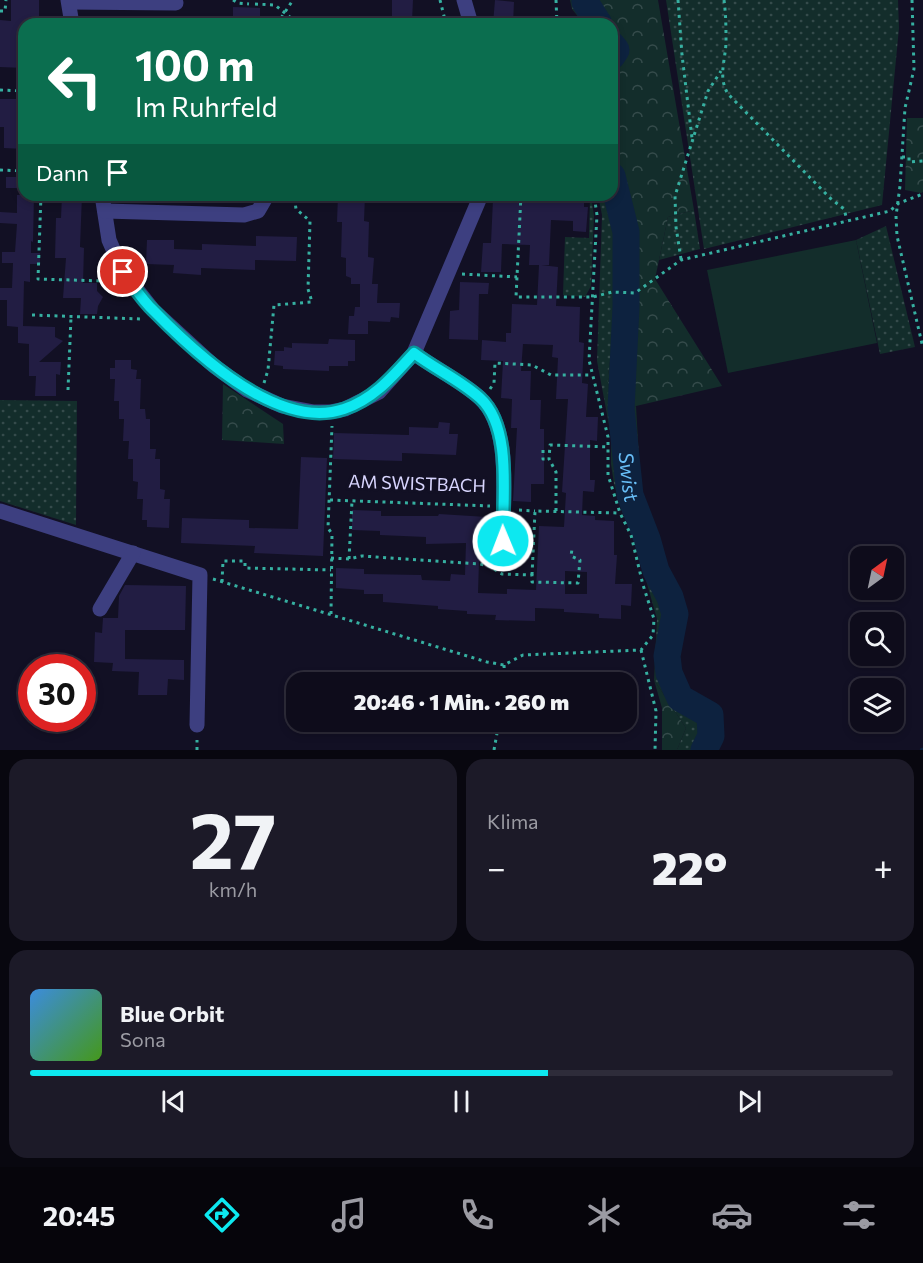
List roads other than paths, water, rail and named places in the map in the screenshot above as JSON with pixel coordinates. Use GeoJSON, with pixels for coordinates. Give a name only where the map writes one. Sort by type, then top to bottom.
{"type":"FeatureCollection","features":[{"type":"Feature","properties":{"kind":"street"},"geometry":{"type":"LineString","coordinates":[[464,0],[469,18]]}},
{"type":"Feature","properties":{"kind":"street"},"geometry":{"type":"LineString","coordinates":[[71,18],[68,1],[176,3]]}},
{"type":"Feature","properties":{"kind":"street"},"geometry":{"type":"LineString","coordinates":[[103,201],[110,240],[123,272],[153,310],[214,366],[247,390],[282,406],[314,412],[345,409],[379,392],[414,353],[479,201]]}},
{"type":"Feature","properties":{"kind":"street"},"geometry":{"type":"LineString","coordinates":[[105,211],[244,214],[258,211],[264,201]]}},
{"type":"Feature","properties":{"kind":"street","name":"AM SWISTBACH"},"geometry":{"type":"LineString","coordinates":[[414,353],[482,400],[492,413],[500,430],[503,455],[503,541]]}},
{"type":"Feature","properties":{"kind":"street"},"geometry":{"type":"LineString","coordinates":[[0,511],[200,575],[198,725]]}},
{"type":"Feature","properties":{"kind":"street"},"geometry":{"type":"LineString","coordinates":[[100,609],[133,554]]}},
{"type":"Feature","properties":{"kind":"waterway","name":"Swist"},"geometry":{"type":"LineString","coordinates":[[586,0],[595,18]]}},
{"type":"Feature","properties":{"kind":"waterway","name":"Swist"},"geometry":{"type":"LineString","coordinates":[[618,200],[626,232],[626,307],[621,409],[630,495],[647,539],[656,571],[670,597],[675,614],[667,656],[669,673],[680,698],[710,715],[711,736],[704,750]]}}]}
